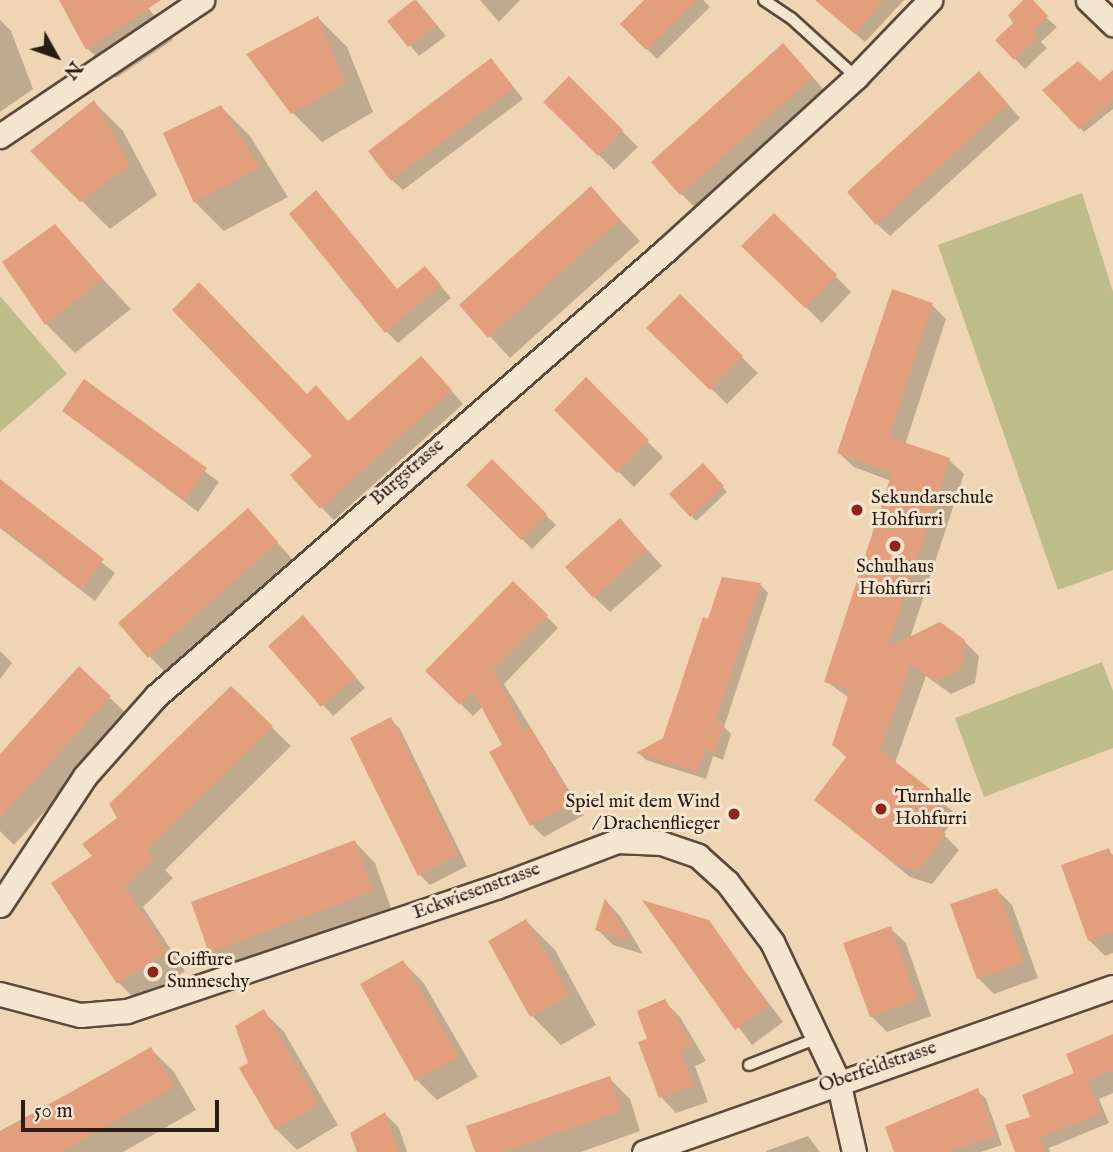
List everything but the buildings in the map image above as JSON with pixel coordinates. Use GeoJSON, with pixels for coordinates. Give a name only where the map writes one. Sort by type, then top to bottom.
{"type":"FeatureCollection","features":[{"type":"Feature","properties":{"kind":"street"},"geometry":{"type":"LineString","coordinates":[[0,136],[202,0]]}},
{"type":"Feature","properties":{"kind":"street","name":"Burgstrasse"},"geometry":{"type":"LineString","coordinates":[[0,905],[85,776],[156,696],[666,250],[856,77],[930,0]]}},
{"type":"Feature","properties":{"kind":"street"},"geometry":{"type":"LineString","coordinates":[[1088,0],[1113,24]]}},
{"type":"Feature","properties":{"kind":"street","name":"Eckwiesenstrasse"},"geometry":{"type":"LineString","coordinates":[[0,994],[80,1015],[127,1011],[496,887],[617,841],[661,843],[698,856],[727,882],[772,942],[838,1082],[854,1152]]}},
{"type":"Feature","properties":{"kind":"street","name":"Oberfeldstrasse"},"geometry":{"type":"LineString","coordinates":[[644,1152],[1113,987]]}},
{"type":"Feature","properties":{"kind":"lane"},"geometry":{"type":"LineString","coordinates":[[764,0],[791,18],[856,77]]}},
{"type":"Feature","properties":{"kind":"lane"},"geometry":{"type":"LineString","coordinates":[[748,1065],[818,1038]]}},
{"type":"Feature","properties":{"kind":"shaded area"},"geometry":{"type":"Polygon","coordinates":[[[1082,193],[1113,292],[1113,570],[1058,590],[938,245],[1082,193]]]}},
{"type":"Feature","properties":{"kind":"shaded area"},"geometry":{"type":"Polygon","coordinates":[[[0,296],[67,374],[0,432],[0,296]]]}},
{"type":"Feature","properties":{"kind":"shaded area"},"geometry":{"type":"Polygon","coordinates":[[[1102,662],[1113,691],[1113,748],[984,797],[955,718],[1102,662]]]}},
{"type":"Feature","properties":{"kind":"place","name":"Sekundarschule Hohfurri"},"geometry":{"type":"Point","coordinates":[857,510]}},
{"type":"Feature","properties":{"kind":"place","name":"Schulhaus Hohfurri"},"geometry":{"type":"Point","coordinates":[895,546]}},
{"type":"Feature","properties":{"kind":"place","name":"Turnhalle Hohfurri"},"geometry":{"type":"Point","coordinates":[881,809]}},
{"type":"Feature","properties":{"kind":"place","name":"Spiel mit dem Wind / Drachenflieger"},"geometry":{"type":"Point","coordinates":[734,814]}},
{"type":"Feature","properties":{"kind":"place","name":"Coiffure Sunneschy"},"geometry":{"type":"Point","coordinates":[153,972]}}]}
